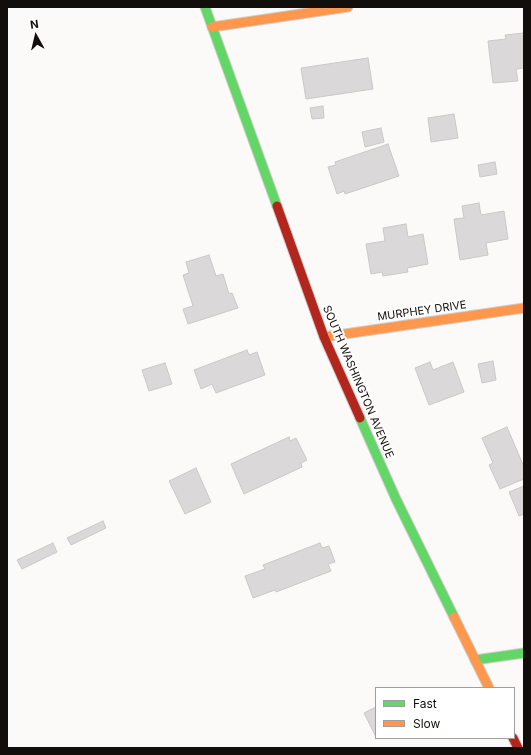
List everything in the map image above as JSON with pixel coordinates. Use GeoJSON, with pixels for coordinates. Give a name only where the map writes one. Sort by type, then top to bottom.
{"type":"FeatureCollection","features":[{"type":"Feature","properties":{"kind":"street","name":"SOUTH WASHINGTON AVENUE"},"geometry":{"type":"LineString","coordinates":[[205,7],[324,337],[396,499],[488,687]]}},
{"type":"Feature","properties":{"kind":"street"},"geometry":{"type":"LineString","coordinates":[[212,27],[348,7]]}},
{"type":"Feature","properties":{"kind":"street","name":"MURPHEY DRIVE"},"geometry":{"type":"LineString","coordinates":[[324,337],[524,308]]}},
{"type":"Feature","properties":{"kind":"street"},"geometry":{"type":"LineString","coordinates":[[475,660],[524,653]]}},
{"type":"Feature","properties":{"kind":"street"},"geometry":{"type":"LineString","coordinates":[[514,739],[518,748]]}},
{"type":"Feature","properties":{"kind":"building"},"geometry":{"type":"Polygon","coordinates":[[[524,33],[524,68],[516,69],[518,81],[493,83],[488,41],[506,39],[505,35],[524,33]]]}},
{"type":"Feature","properties":{"kind":"building"},"geometry":{"type":"Polygon","coordinates":[[[368,58],[373,89],[306,99],[301,68],[368,58]]]}},
{"type":"Feature","properties":{"kind":"building"},"geometry":{"type":"Polygon","coordinates":[[[323,106],[324,118],[312,119],[310,108],[323,106]]]}},
{"type":"Feature","properties":{"kind":"building"},"geometry":{"type":"Polygon","coordinates":[[[454,114],[458,138],[431,142],[428,118],[454,114]]]}},
{"type":"Feature","properties":{"kind":"building"},"geometry":{"type":"Polygon","coordinates":[[[381,128],[384,142],[365,147],[362,132],[381,128]]]}},
{"type":"Feature","properties":{"kind":"building"},"geometry":{"type":"Polygon","coordinates":[[[388,144],[399,176],[345,194],[344,191],[337,194],[328,167],[336,165],[335,162],[388,144]]]}},
{"type":"Feature","properties":{"kind":"building"},"geometry":{"type":"Polygon","coordinates":[[[495,162],[497,174],[480,177],[478,165],[495,162]]]}},
{"type":"Feature","properties":{"kind":"building"},"geometry":{"type":"Polygon","coordinates":[[[479,203],[481,215],[504,211],[508,239],[486,243],[488,255],[460,260],[454,219],[464,218],[462,206],[479,203]]]}},
{"type":"Feature","properties":{"kind":"building"},"geometry":{"type":"Polygon","coordinates":[[[406,224],[408,237],[423,234],[428,264],[407,268],[408,272],[383,276],[382,272],[371,274],[366,244],[385,241],[383,228],[406,224]]]}},
{"type":"Feature","properties":{"kind":"building"},"geometry":{"type":"Polygon","coordinates":[[[209,255],[216,276],[223,274],[229,294],[232,293],[238,308],[188,324],[183,309],[193,306],[183,275],[189,273],[186,262],[209,255]]]}},
{"type":"Feature","properties":{"kind":"building"},"geometry":{"type":"Polygon","coordinates":[[[247,350],[249,355],[257,352],[265,375],[216,393],[212,384],[201,389],[194,370],[247,350]]]}},
{"type":"Feature","properties":{"kind":"building"},"geometry":{"type":"Polygon","coordinates":[[[493,361],[496,380],[482,383],[478,364],[493,361]]]}},
{"type":"Feature","properties":{"kind":"building"},"geometry":{"type":"Polygon","coordinates":[[[430,362],[433,370],[453,362],[464,392],[429,405],[415,368],[430,362]]]}},
{"type":"Feature","properties":{"kind":"building"},"geometry":{"type":"Polygon","coordinates":[[[165,363],[172,384],[149,391],[142,370],[165,363]]]}},
{"type":"Feature","properties":{"kind":"building"},"geometry":{"type":"Polygon","coordinates":[[[507,427],[524,467],[524,479],[500,489],[489,465],[493,463],[482,438],[507,427]]]}},
{"type":"Feature","properties":{"kind":"building"},"geometry":{"type":"Polygon","coordinates":[[[289,437],[290,441],[296,438],[307,460],[301,463],[302,467],[244,494],[231,464],[289,437]]]}},
{"type":"Feature","properties":{"kind":"building"},"geometry":{"type":"Polygon","coordinates":[[[196,468],[211,502],[185,514],[169,481],[196,468]]]}},
{"type":"Feature","properties":{"kind":"building"},"geometry":{"type":"Polygon","coordinates":[[[524,486],[524,514],[519,516],[509,492],[524,486]]]}},
{"type":"Feature","properties":{"kind":"building"},"geometry":{"type":"Polygon","coordinates":[[[103,521],[106,528],[71,545],[67,538],[103,521]]]}},
{"type":"Feature","properties":{"kind":"building"},"geometry":{"type":"Polygon","coordinates":[[[53,543],[57,552],[22,569],[17,560],[53,543]]]}},
{"type":"Feature","properties":{"kind":"building"},"geometry":{"type":"Polygon","coordinates":[[[320,543],[322,548],[329,546],[335,562],[328,564],[331,571],[276,592],[275,590],[253,598],[245,576],[265,569],[263,565],[320,543]]]}},
{"type":"Feature","properties":{"kind":"building"},"geometry":{"type":"Polygon","coordinates":[[[375,708],[375,735],[364,713],[375,708]]]}},
{"type":"Feature","properties":{"kind":"traffic: fast"},"geometry":{"type":"LineString","coordinates":[[205,7],[277,206]]}},
{"type":"Feature","properties":{"kind":"traffic: fast"},"geometry":{"type":"LineString","coordinates":[[360,418],[396,499],[454,617]]}},
{"type":"Feature","properties":{"kind":"traffic: fast"},"geometry":{"type":"LineString","coordinates":[[475,660],[524,653]]}},
{"type":"Feature","properties":{"kind":"traffic: slow"},"geometry":{"type":"LineString","coordinates":[[212,27],[348,7]]}},
{"type":"Feature","properties":{"kind":"traffic: slow"},"geometry":{"type":"LineString","coordinates":[[324,337],[524,308]]}},
{"type":"Feature","properties":{"kind":"traffic: slow"},"geometry":{"type":"LineString","coordinates":[[454,617],[489,687]]}},
{"type":"Feature","properties":{"kind":"traffic: jam"},"geometry":{"type":"LineString","coordinates":[[277,206],[324,337],[360,418]]}},
{"type":"Feature","properties":{"kind":"traffic: jam"},"geometry":{"type":"LineString","coordinates":[[514,739],[518,748]]}}]}
